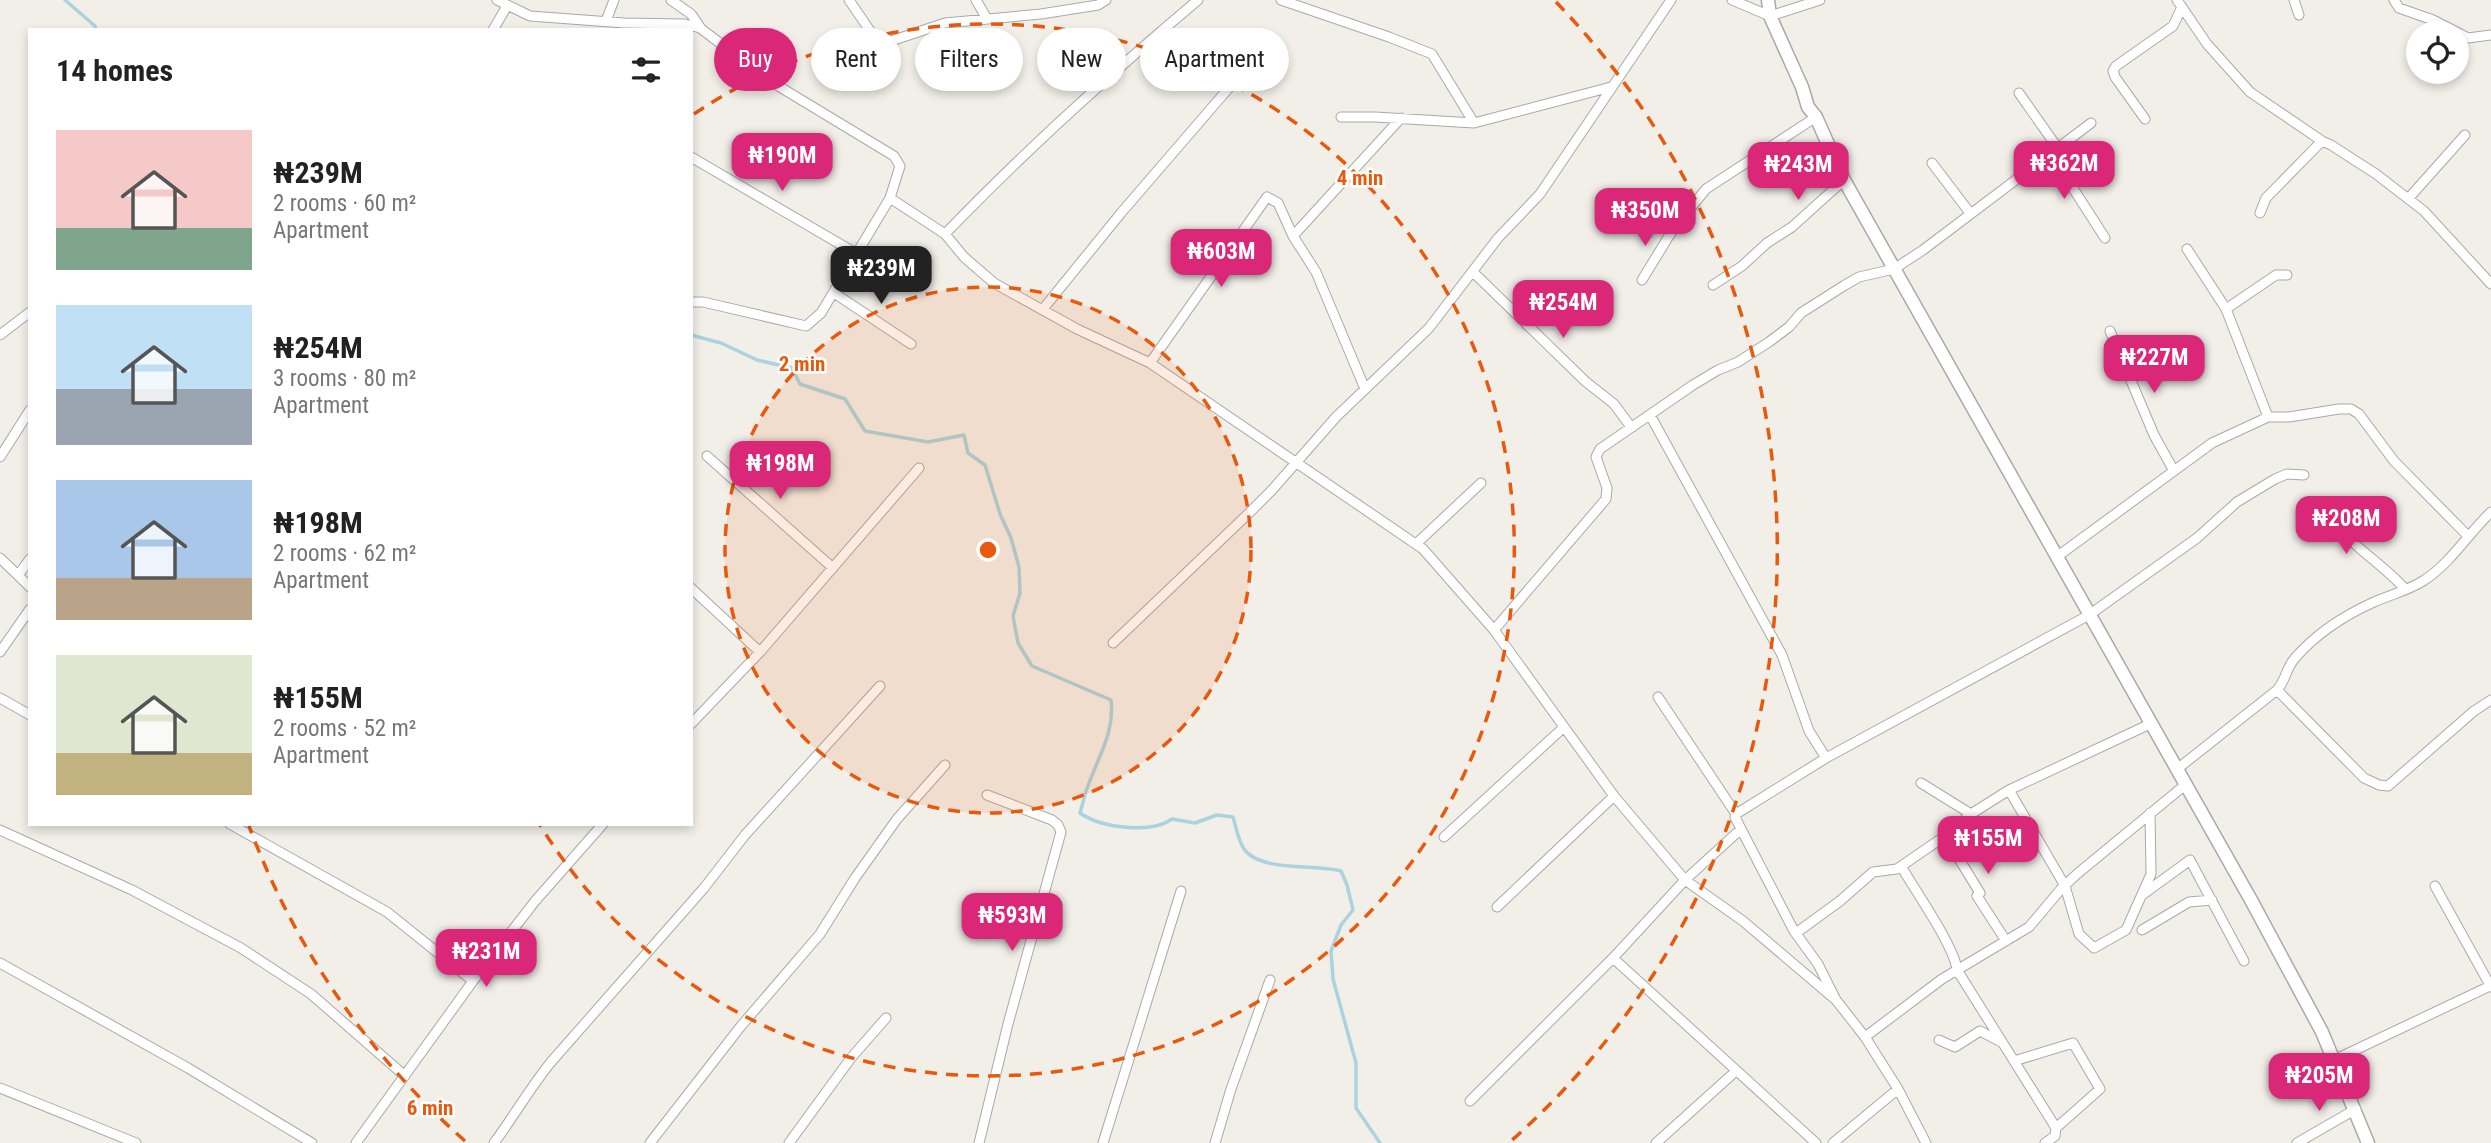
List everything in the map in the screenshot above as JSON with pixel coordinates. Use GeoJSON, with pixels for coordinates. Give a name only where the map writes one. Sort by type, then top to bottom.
{"type":"FeatureCollection","features":[{"type":"Feature","properties":{"kind":"street"},"geometry":{"type":"LineString","coordinates":[[497,0],[530,16],[606,21],[622,26],[685,24],[700,28]]}},
{"type":"Feature","properties":{"kind":"street"},"geometry":{"type":"LineString","coordinates":[[606,21],[614,0]]}},
{"type":"Feature","properties":{"kind":"street"},"geometry":{"type":"LineString","coordinates":[[671,0],[691,14],[700,28],[771,81],[894,156],[900,166],[890,198],[821,313],[806,326],[693,302]]}},
{"type":"Feature","properties":{"kind":"street"},"geometry":{"type":"LineString","coordinates":[[849,0],[877,41],[888,42],[945,23],[1098,5],[1106,0]]}},
{"type":"Feature","properties":{"kind":"street"},"geometry":{"type":"LineString","coordinates":[[976,0],[987,19]]}},
{"type":"Feature","properties":{"kind":"street"},"geometry":{"type":"LineString","coordinates":[[945,234],[990,187],[1104,80],[1198,0]]}},
{"type":"Feature","properties":{"kind":"street"},"geometry":{"type":"LineString","coordinates":[[1281,0],[1432,54],[1474,123]]}},
{"type":"Feature","properties":{"kind":"street"},"geometry":{"type":"LineString","coordinates":[[1113,643],[1248,514],[1336,417],[1429,328],[1498,238],[1540,194],[1671,0]]}},
{"type":"Feature","properties":{"kind":"street"},"geometry":{"type":"LineString","coordinates":[[1732,0],[1770,16],[1821,0]]}},
{"type":"Feature","properties":{"kind":"street"},"geometry":{"type":"LineString","coordinates":[[1768,0],[1770,16],[1802,87],[1808,107],[1816,117],[1844,180],[2059,556],[2089,615],[2251,900],[2322,1032],[2368,1143]]}},
{"type":"Feature","properties":{"kind":"street"},"geometry":{"type":"LineString","coordinates":[[2294,0],[2300,15]]}},
{"type":"Feature","properties":{"kind":"street"},"geometry":{"type":"LineString","coordinates":[[2394,0],[2399,8],[2433,20],[2468,38],[2491,35]]}},
{"type":"Feature","properties":{"kind":"street"},"geometry":{"type":"LineString","coordinates":[[2145,119],[2113,72],[2116,66],[2173,26],[2179,4]]}},
{"type":"Feature","properties":{"kind":"street"},"geometry":{"type":"LineString","coordinates":[[2179,4],[2207,44],[2249,92],[2376,174],[2424,211],[2491,284]]}},
{"type":"Feature","properties":{"kind":"street"},"geometry":{"type":"LineString","coordinates":[[495,28],[507,6]]}},
{"type":"Feature","properties":{"kind":"street"},"geometry":{"type":"LineString","coordinates":[[1341,117],[1474,123],[1611,87]]}},
{"type":"Feature","properties":{"kind":"street"},"geometry":{"type":"LineString","coordinates":[[1043,309],[1226,91]]}},
{"type":"Feature","properties":{"kind":"street"},"geometry":{"type":"LineString","coordinates":[[2019,93],[2057,147],[2069,182],[2105,238]]}},
{"type":"Feature","properties":{"kind":"street"},"geometry":{"type":"LineString","coordinates":[[1642,280],[1672,232],[1706,190],[1816,117]]}},
{"type":"Feature","properties":{"kind":"street"},"geometry":{"type":"LineString","coordinates":[[1293,236],[1401,118]]}},
{"type":"Feature","properties":{"kind":"street"},"geometry":{"type":"LineString","coordinates":[[1494,629],[1606,499],[1608,488],[1596,457],[1597,453],[1693,385],[1738,362],[1769,342],[1789,327],[1801,313],[1845,285],[1859,277],[1894,269],[1923,250],[2091,123]]}},
{"type":"Feature","properties":{"kind":"street"},"geometry":{"type":"LineString","coordinates":[[2408,199],[2465,135]]}},
{"type":"Feature","properties":{"kind":"street"},"geometry":{"type":"LineString","coordinates":[[2260,213],[2266,198],[2322,141]]}},
{"type":"Feature","properties":{"kind":"street"},"geometry":{"type":"LineString","coordinates":[[693,158],[857,254]]}},
{"type":"Feature","properties":{"kind":"street"},"geometry":{"type":"LineString","coordinates":[[1932,163],[1970,213]]}},
{"type":"Feature","properties":{"kind":"street"},"geometry":{"type":"LineString","coordinates":[[1713,285],[1742,266],[1767,243],[1792,228],[1844,180]]}},
{"type":"Feature","properties":{"kind":"street"},"geometry":{"type":"LineString","coordinates":[[1150,363],[1267,197],[1278,203],[1293,236],[1325,288],[1365,389]]}},
{"type":"Feature","properties":{"kind":"street"},"geometry":{"type":"LineString","coordinates":[[890,198],[945,234],[964,257],[994,283],[1077,329],[1150,363],[1416,544],[1494,629],[1614,796],[1685,880],[1743,921],[1836,1000]]}},
{"type":"Feature","properties":{"kind":"street"},"geometry":{"type":"LineString","coordinates":[[2187,248],[2226,309],[2268,417]]}},
{"type":"Feature","properties":{"kind":"street"},"geometry":{"type":"LineString","coordinates":[[1473,272],[1585,381],[1614,404],[1631,427]]}},
{"type":"Feature","properties":{"kind":"street"},"geometry":{"type":"LineString","coordinates":[[2226,309],[2276,275],[2287,275]]}},
{"type":"Feature","properties":{"kind":"street"},"geometry":{"type":"LineString","coordinates":[[834,293],[911,344]]}},
{"type":"Feature","properties":{"kind":"street"},"geometry":{"type":"LineString","coordinates":[[0,335],[28,314]]}},
{"type":"Feature","properties":{"kind":"street"},"geometry":{"type":"LineString","coordinates":[[2110,331],[2154,435],[2174,471]]}},
{"type":"Feature","properties":{"kind":"street"},"geometry":{"type":"LineString","coordinates":[[2059,556],[2212,443],[2268,417],[2351,409],[2359,414],[2394,461],[2468,536]]}},
{"type":"Feature","properties":{"kind":"street"},"geometry":{"type":"LineString","coordinates":[[0,457],[28,413]]}},
{"type":"Feature","properties":{"kind":"street"},"geometry":{"type":"LineString","coordinates":[[1650,415],[1782,655],[1809,732],[1826,758]]}},
{"type":"Feature","properties":{"kind":"street"},"geometry":{"type":"LineString","coordinates":[[707,456],[833,568]]}},
{"type":"Feature","properties":{"kind":"street"},"geometry":{"type":"LineString","coordinates":[[693,722],[760,652],[919,468]]}},
{"type":"Feature","properties":{"kind":"street"},"geometry":{"type":"LineString","coordinates":[[1736,814],[1826,758],[2089,615],[2197,538],[2237,502],[2287,474],[2304,475]]}},
{"type":"Feature","properties":{"kind":"street"},"geometry":{"type":"LineString","coordinates":[[1416,544],[1481,483]]}},
{"type":"Feature","properties":{"kind":"street"},"geometry":{"type":"LineString","coordinates":[[2176,770],[2277,691],[2284,682],[2288,668],[2315,638],[2371,603],[2421,583],[2437,571],[2491,512]]}},
{"type":"Feature","properties":{"kind":"street"},"geometry":{"type":"LineString","coordinates":[[2377,518],[2355,535],[2355,544],[2373,562],[2396,578],[2405,589]]}},
{"type":"Feature","properties":{"kind":"street"},"geometry":{"type":"LineString","coordinates":[[0,558],[28,585]]}},
{"type":"Feature","properties":{"kind":"street"},"geometry":{"type":"LineString","coordinates":[[19,574],[28,562]]}},
{"type":"Feature","properties":{"kind":"street"},"geometry":{"type":"LineString","coordinates":[[693,590],[760,652]]}},
{"type":"Feature","properties":{"kind":"street"},"geometry":{"type":"LineString","coordinates":[[0,652],[28,612]]}},
{"type":"Feature","properties":{"kind":"street"},"geometry":{"type":"LineString","coordinates":[[494,1143],[516,1114],[531,1086],[551,1062],[704,888],[745,835],[880,685]]}},
{"type":"Feature","properties":{"kind":"street"},"geometry":{"type":"LineString","coordinates":[[2277,691],[2364,778],[2388,786],[2474,711],[2491,700]]}},
{"type":"Feature","properties":{"kind":"street"},"geometry":{"type":"LineString","coordinates":[[0,698],[28,714]]}},
{"type":"Feature","properties":{"kind":"street"},"geometry":{"type":"LineString","coordinates":[[1658,698],[1736,814],[1741,830],[1796,933],[1818,964],[1836,1000],[1865,1037],[1898,1089],[1926,1143]]}},
{"type":"Feature","properties":{"kind":"street"},"geometry":{"type":"LineString","coordinates":[[1796,933],[1840,901],[1873,872],[1897,869],[1945,836],[1971,814],[2009,790],[2150,724]]}},
{"type":"Feature","properties":{"kind":"street"},"geometry":{"type":"LineString","coordinates":[[1444,837],[1563,728]]}},
{"type":"Feature","properties":{"kind":"street"},"geometry":{"type":"LineString","coordinates":[[650,1143],[741,1026],[820,934],[897,819],[945,765]]}},
{"type":"Feature","properties":{"kind":"street"},"geometry":{"type":"LineString","coordinates":[[1921,783],[1971,814]]}},
{"type":"Feature","properties":{"kind":"street"},"geometry":{"type":"LineString","coordinates":[[1865,1037],[1957,970],[2029,928],[2065,886],[2185,785]]}},
{"type":"Feature","properties":{"kind":"street"},"geometry":{"type":"LineString","coordinates":[[2009,790],[2065,886],[2080,934],[2094,948],[2126,930],[2151,874],[2150,813]]}},
{"type":"Feature","properties":{"kind":"street"},"geometry":{"type":"LineString","coordinates":[[979,1143],[1008,1024],[1061,832],[1052,820],[987,795]]}},
{"type":"Feature","properties":{"kind":"street"},"geometry":{"type":"LineString","coordinates":[[1497,907],[1614,796]]}},
{"type":"Feature","properties":{"kind":"street"},"geometry":{"type":"LineString","coordinates":[[234,826],[387,912],[473,981]]}},
{"type":"Feature","properties":{"kind":"street"},"geometry":{"type":"LineString","coordinates":[[356,1143],[473,981],[536,900],[601,826]]}},
{"type":"Feature","properties":{"kind":"street"},"geometry":{"type":"LineString","coordinates":[[0,830],[132,890],[241,948],[312,994],[405,1076]]}},
{"type":"Feature","properties":{"kind":"street"},"geometry":{"type":"LineString","coordinates":[[1470,1101],[1613,958],[1685,880],[1741,830]]}},
{"type":"Feature","properties":{"kind":"street"},"geometry":{"type":"LineString","coordinates":[[1945,836],[1980,893],[1977,896],[2006,941]]}},
{"type":"Feature","properties":{"kind":"street"},"geometry":{"type":"LineString","coordinates":[[2141,895],[2190,860],[2244,961]]}},
{"type":"Feature","properties":{"kind":"street"},"geometry":{"type":"LineString","coordinates":[[1901,866],[1943,937],[1956,962],[1957,970],[2056,1128],[2055,1136],[2045,1143]]}},
{"type":"Feature","properties":{"kind":"street"},"geometry":{"type":"LineString","coordinates":[[2334,1060],[2491,986],[2435,886]]}},
{"type":"Feature","properties":{"kind":"street"},"geometry":{"type":"LineString","coordinates":[[1103,1143],[1181,891]]}},
{"type":"Feature","properties":{"kind":"street"},"geometry":{"type":"LineString","coordinates":[[2142,930],[2189,902],[2212,900]]}},
{"type":"Feature","properties":{"kind":"street"},"geometry":{"type":"LineString","coordinates":[[1613,958],[1816,1143]]}},
{"type":"Feature","properties":{"kind":"street"},"geometry":{"type":"LineString","coordinates":[[0,963],[188,1068],[312,1143]]}},
{"type":"Feature","properties":{"kind":"street"},"geometry":{"type":"LineString","coordinates":[[1215,1143],[1231,1089],[1270,980]]}},
{"type":"Feature","properties":{"kind":"street"},"geometry":{"type":"LineString","coordinates":[[789,1143],[838,1074],[886,1018]]}},
{"type":"Feature","properties":{"kind":"street"},"geometry":{"type":"LineString","coordinates":[[1939,1040],[1955,1047],[1980,1031],[2002,1042]]}},
{"type":"Feature","properties":{"kind":"street"},"geometry":{"type":"LineString","coordinates":[[2014,1061],[2073,1043],[2100,1089],[2056,1128]]}},
{"type":"Feature","properties":{"kind":"street"},"geometry":{"type":"LineString","coordinates":[[1656,1143],[1737,1071]]}},
{"type":"Feature","properties":{"kind":"street"},"geometry":{"type":"LineString","coordinates":[[0,1088],[136,1143]]}},
{"type":"Feature","properties":{"kind":"street"},"geometry":{"type":"LineString","coordinates":[[1833,1143],[1898,1089]]}},
{"type":"Feature","properties":{"kind":"street"},"geometry":{"type":"LineString","coordinates":[[2297,1143],[2356,1109]]}},
{"type":"Feature","properties":{"kind":"waterway"},"geometry":{"type":"LineString","coordinates":[[65,0],[96,28]]}},
{"type":"Feature","properties":{"kind":"waterway"},"geometry":{"type":"LineString","coordinates":[[693,336],[721,343],[757,360],[792,368],[800,384],[845,399],[865,431],[928,442],[964,435],[968,453],[985,465],[1019,567],[1020,593],[1013,616],[1018,643],[1032,666],[1111,700],[1108,734],[1080,813],[1100,822],[1140,828],[1163,824],[1172,819],[1195,823],[1217,815],[1233,817],[1242,845],[1252,856],[1275,864],[1341,871],[1353,910],[1341,925],[1331,951],[1333,979],[1356,1063],[1356,1108],[1380,1143]]}}]}
